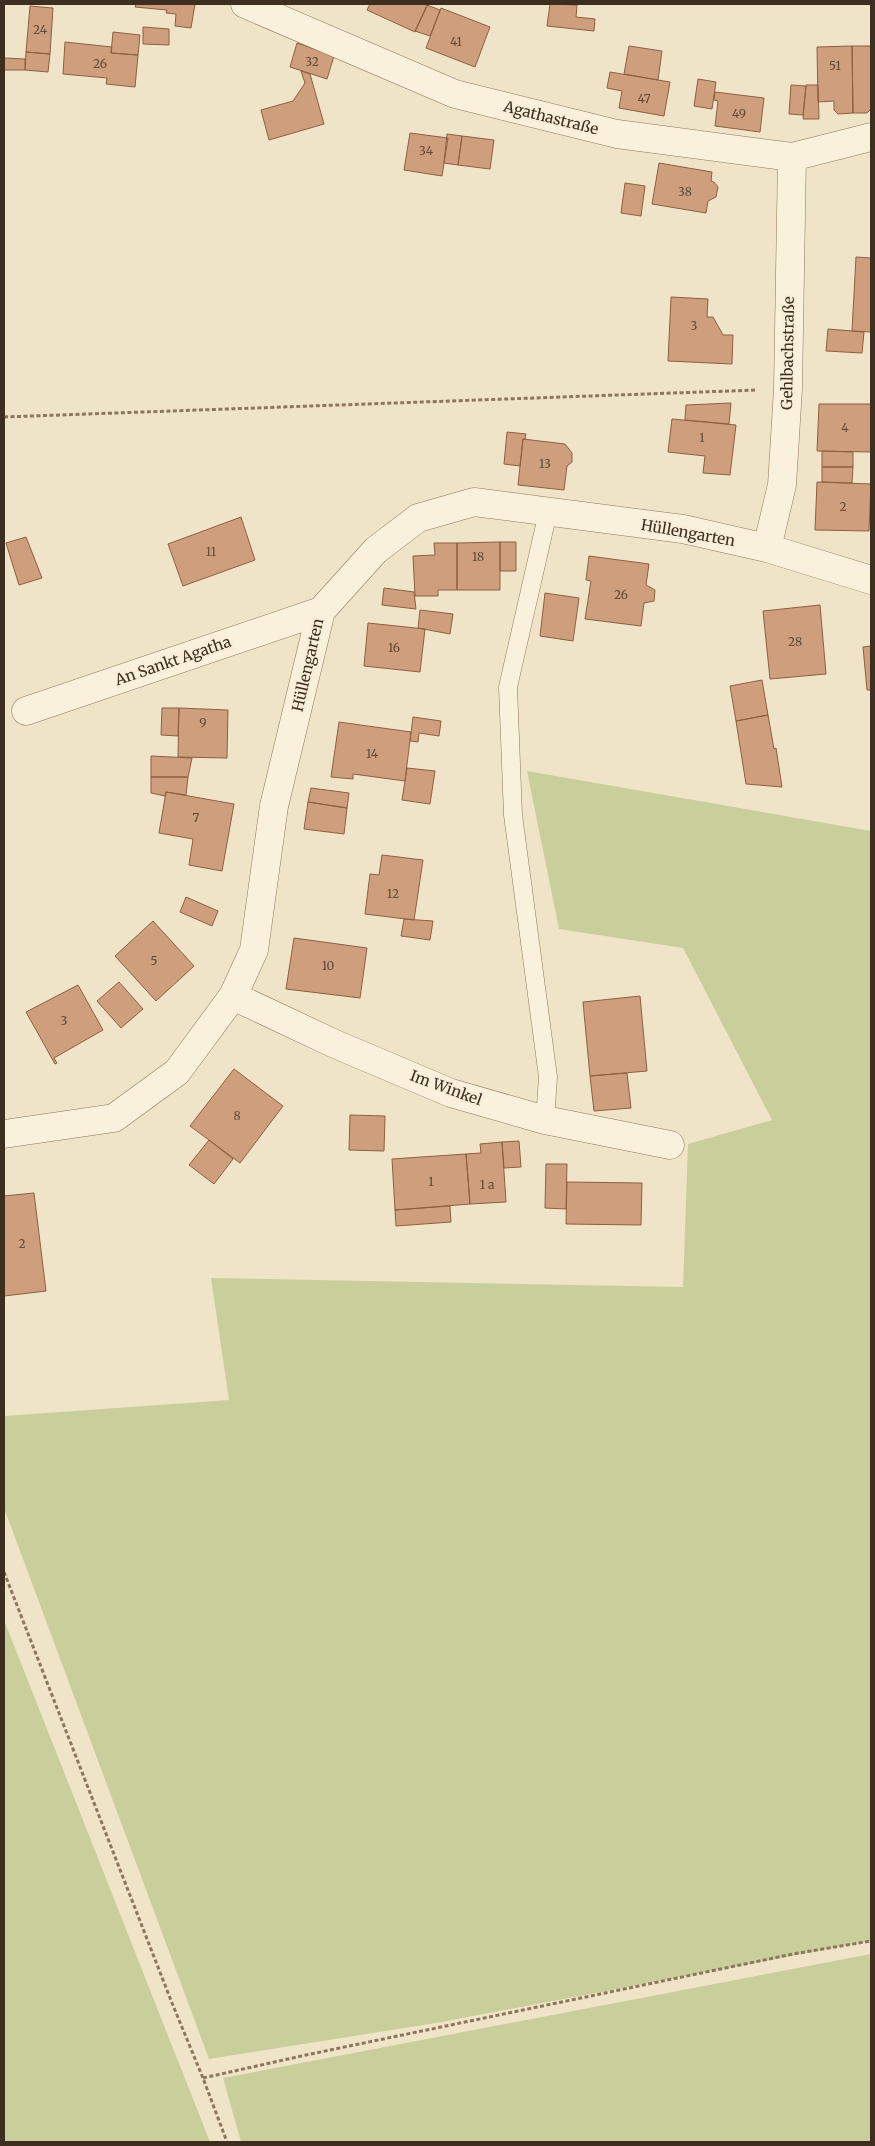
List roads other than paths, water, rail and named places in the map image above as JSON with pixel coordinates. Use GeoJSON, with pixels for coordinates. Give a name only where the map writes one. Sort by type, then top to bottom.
{"type":"FeatureCollection","features":[{"type":"Feature","properties":{"kind":"street","name":"Agathastraße"},"geometry":{"type":"LineString","coordinates":[[245,4],[455,94],[617,134],[792,157],[871,137]]}},
{"type":"Feature","properties":{"kind":"street","name":"Gehlbachstraße"},"geometry":{"type":"LineString","coordinates":[[767,548],[782,485],[788,389],[792,157]]}},
{"type":"Feature","properties":{"kind":"street","name":"Hüllengarten"},"geometry":{"type":"LineString","coordinates":[[4,1134],[114,1118],[177,1072],[233,996],[254,950],[274,806],[321,611],[376,550],[418,518],[474,502],[684,529],[767,548],[871,580]]}},
{"type":"Feature","properties":{"kind":"street","name":"An Sankt Agatha"},"geometry":{"type":"LineString","coordinates":[[26,711],[321,611]]}},
{"type":"Feature","properties":{"kind":"street","name":"Im Winkel"},"geometry":{"type":"LineString","coordinates":[[233,996],[335,1044],[451,1093],[545,1120],[670,1145]]}},
{"type":"Feature","properties":{"kind":"lane"},"geometry":{"type":"LineString","coordinates":[[545,1120],[548,1077],[513,815],[508,687],[548,512]]}}]}
